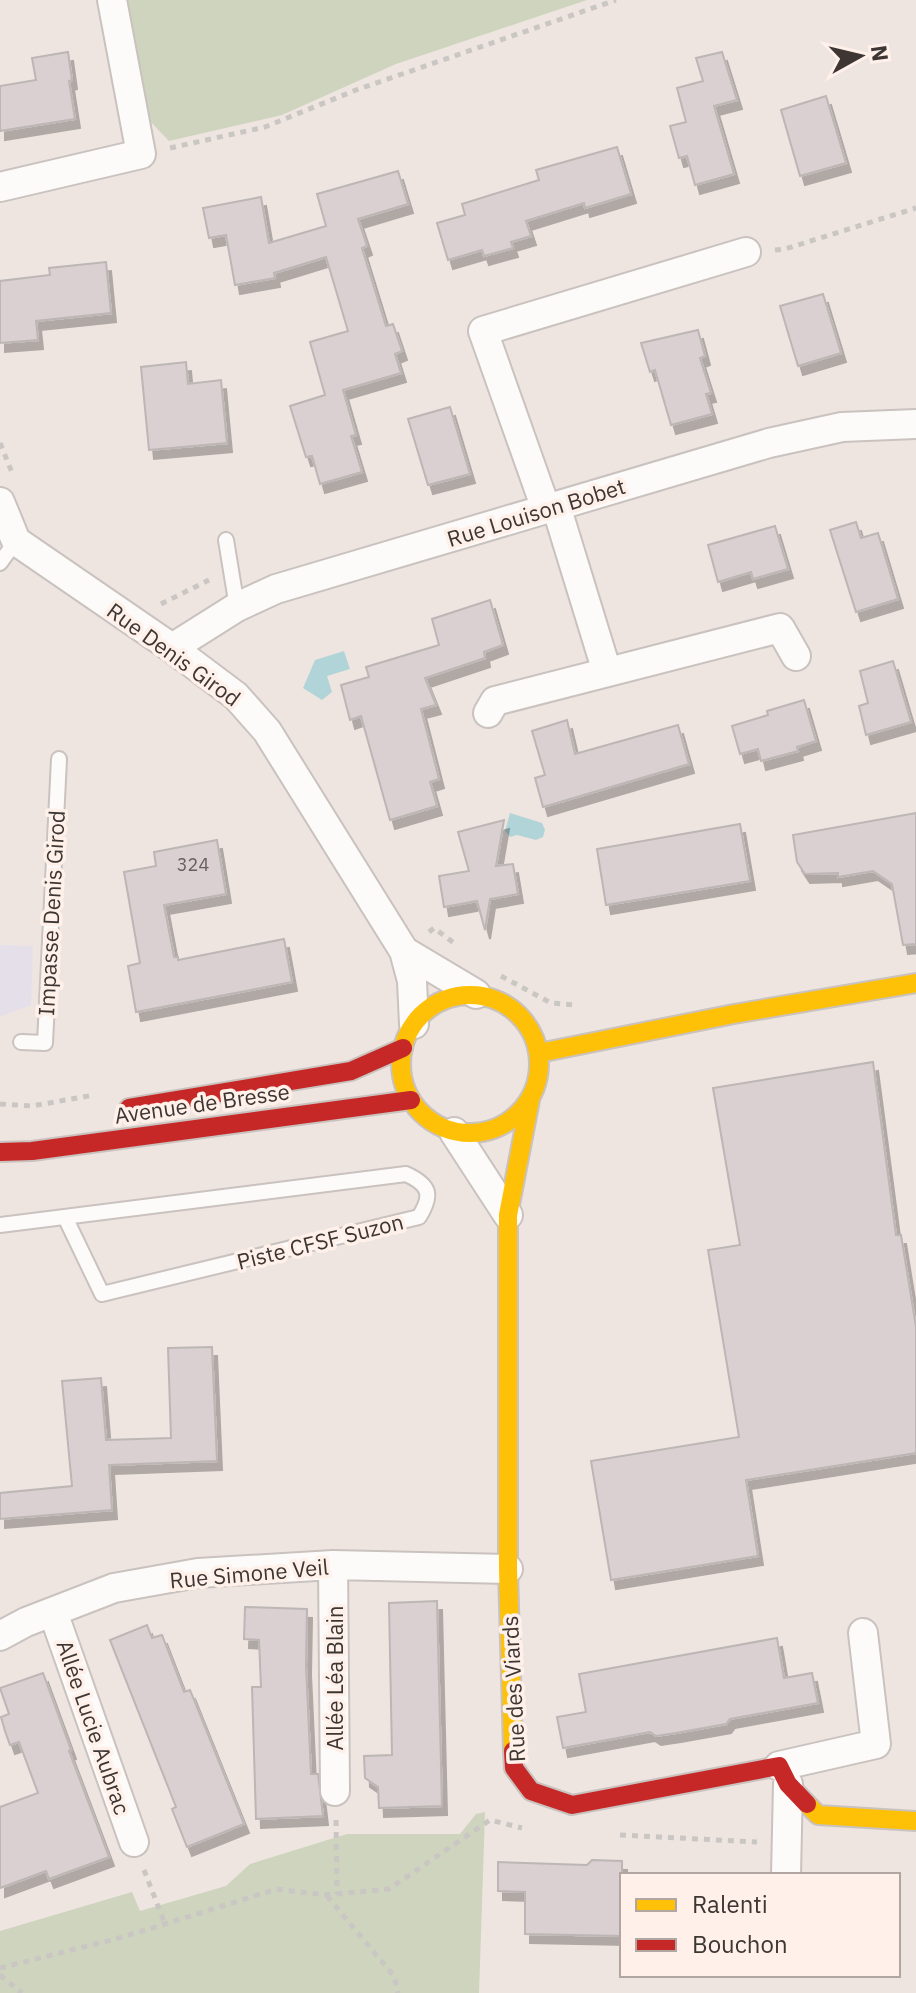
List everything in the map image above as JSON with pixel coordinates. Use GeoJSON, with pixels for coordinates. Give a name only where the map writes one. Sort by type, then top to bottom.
{"type":"FeatureCollection","features":[{"type":"Feature","properties":{"kind":"main road"},"geometry":{"type":"LineString","coordinates":[[539,1053],[734,1014],[916,983]]}},
{"type":"Feature","properties":{"kind":"main road"},"geometry":{"type":"LineString","coordinates":[[476,994],[494,998],[517,1013],[533,1035],[540,1069],[530,1100],[516,1117],[498,1128],[476,1134],[454,1132],[437,1126],[422,1115],[404,1084],[401,1066],[408,1036],[426,1011],[458,995],[476,994]]}},
{"type":"Feature","properties":{"kind":"main road","name":"Avenue de Bresse"},"geometry":{"type":"LineString","coordinates":[[116,1110],[351,1071],[408,1036]]}},
{"type":"Feature","properties":{"kind":"main road","name":"Avenue de Bresse"},"geometry":{"type":"LineString","coordinates":[[0,1152],[32,1151],[411,1100]]}},
{"type":"Feature","properties":{"kind":"main road","name":"Rue des Viards"},"geometry":{"type":"LineString","coordinates":[[530,1100],[508,1215],[508,1569],[514,1768],[531,1791],[572,1805],[783,1775]]}},
{"type":"Feature","properties":{"kind":"main road"},"geometry":{"type":"LineString","coordinates":[[783,1775],[818,1815],[916,1821]]}},
{"type":"Feature","properties":{"kind":"street"},"geometry":{"type":"LineString","coordinates":[[0,187],[141,154],[112,0]]}},
{"type":"Feature","properties":{"kind":"street"},"geometry":{"type":"LineString","coordinates":[[607,672],[551,508],[483,331],[746,252]]}},
{"type":"Feature","properties":{"kind":"street","name":"Rue Louison Bobet"},"geometry":{"type":"LineString","coordinates":[[172,648],[237,607],[276,589],[769,443],[842,427],[916,424]]}},
{"type":"Feature","properties":{"kind":"street","name":"Rue Denis Girod"},"geometry":{"type":"LineString","coordinates":[[9,494],[5,545],[172,648],[236,696],[267,731],[404,951],[412,981],[408,1036]]}},
{"type":"Feature","properties":{"kind":"street"},"geometry":{"type":"LineString","coordinates":[[488,713],[495,701],[780,628],[796,656]]}},
{"type":"Feature","properties":{"kind":"street","name":"Rue Denis Girod"},"geometry":{"type":"LineString","coordinates":[[404,951],[476,994]]}},
{"type":"Feature","properties":{"kind":"street"},"geometry":{"type":"LineString","coordinates":[[454,1132],[508,1215]]}},
{"type":"Feature","properties":{"kind":"street","name":"Rue Simone Veil"},"geometry":{"type":"LineString","coordinates":[[0,1636],[114,1588],[198,1573],[333,1565],[508,1569]]}},
{"type":"Feature","properties":{"kind":"street","name":"Allée Léa Blain"},"geometry":{"type":"LineString","coordinates":[[333,1565],[335,1791]]}},
{"type":"Feature","properties":{"kind":"street","name":"Allée Lucie Aubrac"},"geometry":{"type":"LineString","coordinates":[[53,1612],[134,1842]]}},
{"type":"Feature","properties":{"kind":"street"},"geometry":{"type":"LineString","coordinates":[[786,1873],[783,1775],[876,1744],[863,1633]]}},
{"type":"Feature","properties":{"kind":"lane"},"geometry":{"type":"LineString","coordinates":[[226,540],[237,607]]}},
{"type":"Feature","properties":{"kind":"lane","name":"Impasse Denis Girod"},"geometry":{"type":"LineString","coordinates":[[21,1042],[45,1043],[59,759]]}},
{"type":"Feature","properties":{"kind":"lane","name":"Piste CFSF Suzon"},"geometry":{"type":"LineString","coordinates":[[0,1225],[406,1174],[419,1180],[427,1191],[428,1203],[419,1217],[102,1294],[65,1217]]}},
{"type":"Feature","properties":{"kind":"path"},"geometry":{"type":"LineString","coordinates":[[141,154],[265,127],[369,85],[616,0]]}},
{"type":"Feature","properties":{"kind":"path"},"geometry":{"type":"LineString","coordinates":[[746,252],[785,249],[916,208]]}},
{"type":"Feature","properties":{"kind":"path"},"geometry":{"type":"LineString","coordinates":[[0,443],[9,494]]}},
{"type":"Feature","properties":{"kind":"path"},"geometry":{"type":"LineString","coordinates":[[148,600],[159,605],[231,570]]}},
{"type":"Feature","properties":{"kind":"path"},"geometry":{"type":"LineString","coordinates":[[434,928],[458,946]]}},
{"type":"Feature","properties":{"kind":"path"},"geometry":{"type":"LineString","coordinates":[[495,973],[551,1003],[580,1005]]}},
{"type":"Feature","properties":{"kind":"path"},"geometry":{"type":"LineString","coordinates":[[335,1791],[337,1894]]}},
{"type":"Feature","properties":{"kind":"path"},"geometry":{"type":"LineString","coordinates":[[0,1968],[165,1924],[277,1889],[326,1895],[389,1889],[490,1820],[530,1830]]}},
{"type":"Feature","properties":{"kind":"path"},"geometry":{"type":"LineString","coordinates":[[605,1834],[786,1844]]}},
{"type":"Feature","properties":{"kind":"path"},"geometry":{"type":"LineString","coordinates":[[134,1842],[165,1924]]}},
{"type":"Feature","properties":{"kind":"path"},"geometry":{"type":"LineString","coordinates":[[326,1895],[394,1976],[398,1993]]}},
{"type":"Feature","properties":{"kind":"path"},"geometry":{"type":"LineString","coordinates":[[0,1975],[22,1993]]}},
{"type":"Feature","properties":{"kind":"shaded area"},"geometry":{"type":"Polygon","coordinates":[[[0,945],[33,946],[31,1005],[0,1017],[0,945]]]}},
{"type":"Feature","properties":{"kind":"green space"},"geometry":{"type":"Polygon","coordinates":[[[124,0],[587,0],[396,64],[282,115],[169,141],[147,118],[124,0]]]}},
{"type":"Feature","properties":{"kind":"green space"},"geometry":{"type":"Polygon","coordinates":[[[485,1812],[479,1993],[0,1993],[0,1931],[132,1892],[140,1911],[226,1886],[250,1864],[347,1834],[460,1834],[476,1814],[485,1812]]]}},
{"type":"Feature","properties":{"kind":"water"},"geometry":{"type":"Polygon","coordinates":[[[344,651],[350,669],[327,676],[332,692],[322,700],[303,688],[315,660],[344,651]]]}},
{"type":"Feature","properties":{"kind":"water"},"geometry":{"type":"Polygon","coordinates":[[[510,813],[542,823],[545,830],[543,837],[536,840],[517,835],[510,837],[505,831],[510,813]]]}},
{"type":"Feature","properties":{"kind":"building"},"geometry":{"type":"Polygon","coordinates":[[[68,52],[75,119],[0,131],[0,86],[36,80],[32,58],[68,52]]]}},
{"type":"Feature","properties":{"kind":"building"},"geometry":{"type":"Polygon","coordinates":[[[722,52],[737,100],[714,106],[734,174],[695,185],[687,156],[679,158],[670,126],[686,122],[677,88],[703,81],[696,58],[722,52]]]}},
{"type":"Feature","properties":{"kind":"building"},"geometry":{"type":"Polygon","coordinates":[[[826,96],[846,163],[800,176],[781,110],[826,96]]]}},
{"type":"Feature","properties":{"kind":"building"},"geometry":{"type":"Polygon","coordinates":[[[617,147],[631,194],[585,208],[584,203],[526,221],[531,236],[511,242],[513,248],[484,256],[482,250],[448,260],[437,223],[465,215],[462,204],[539,180],[536,170],[617,147]]]}},
{"type":"Feature","properties":{"kind":"building"},"geometry":{"type":"Polygon","coordinates":[[[398,171],[408,204],[358,219],[367,246],[362,248],[386,326],[393,324],[402,351],[395,354],[401,373],[343,390],[356,435],[351,436],[362,472],[320,484],[312,456],[306,457],[290,406],[325,395],[310,342],[348,331],[326,257],[274,273],[275,278],[235,285],[226,235],[209,238],[203,208],[261,197],[269,243],[326,226],[317,194],[398,171]]]}},
{"type":"Feature","properties":{"kind":"building"},"geometry":{"type":"Polygon","coordinates":[[[106,262],[111,313],[36,321],[38,340],[0,343],[0,281],[50,275],[49,268],[106,262]]]}},
{"type":"Feature","properties":{"kind":"building"},"geometry":{"type":"Polygon","coordinates":[[[823,294],[841,353],[798,366],[780,306],[823,294]]]}},
{"type":"Feature","properties":{"kind":"building"},"geometry":{"type":"Polygon","coordinates":[[[698,330],[705,356],[700,358],[711,393],[706,394],[712,414],[671,425],[655,370],[650,372],[641,343],[698,330]]]}},
{"type":"Feature","properties":{"kind":"building"},"geometry":{"type":"Polygon","coordinates":[[[186,362],[188,384],[221,380],[227,443],[149,450],[141,367],[186,362]]]}},
{"type":"Feature","properties":{"kind":"building"},"geometry":{"type":"Polygon","coordinates":[[[450,407],[470,474],[428,485],[408,419],[450,407]]]}},
{"type":"Feature","properties":{"kind":"building"},"geometry":{"type":"Polygon","coordinates":[[[856,522],[861,538],[878,533],[898,599],[856,612],[830,530],[856,522]]]}},
{"type":"Feature","properties":{"kind":"building"},"geometry":{"type":"Polygon","coordinates":[[[775,526],[788,569],[753,579],[751,572],[718,582],[708,545],[775,526]]]}},
{"type":"Feature","properties":{"kind":"building"},"geometry":{"type":"Polygon","coordinates":[[[490,600],[503,645],[484,652],[485,658],[425,678],[436,705],[421,709],[439,779],[430,782],[437,806],[390,820],[361,716],[350,720],[341,685],[369,677],[366,667],[439,645],[432,619],[490,600]]]}},
{"type":"Feature","properties":{"kind":"building"},"geometry":{"type":"Polygon","coordinates":[[[893,661],[911,722],[866,735],[859,706],[868,703],[860,671],[893,661]]]}},
{"type":"Feature","properties":{"kind":"building"},"geometry":{"type":"Polygon","coordinates":[[[804,700],[816,741],[797,747],[798,751],[761,761],[758,749],[740,754],[732,726],[804,700]]]}},
{"type":"Feature","properties":{"kind":"building"},"geometry":{"type":"Polygon","coordinates":[[[567,720],[575,754],[678,725],[689,764],[543,807],[535,778],[545,775],[532,731],[567,720]]]}},
{"type":"Feature","properties":{"kind":"building"},"geometry":{"type":"Polygon","coordinates":[[[916,813],[916,944],[903,945],[892,884],[873,871],[838,877],[838,873],[805,874],[797,862],[793,835],[916,813]]]}},
{"type":"Feature","properties":{"kind":"building"},"geometry":{"type":"Polygon","coordinates":[[[504,820],[496,866],[513,864],[518,894],[490,899],[485,930],[477,901],[444,907],[439,876],[469,871],[458,832],[504,820]]]}},
{"type":"Feature","properties":{"kind":"building"},"geometry":{"type":"Polygon","coordinates":[[[740,824],[750,881],[606,905],[597,849],[740,824]]]}},
{"type":"Feature","properties":{"kind":"building"},"geometry":{"type":"Polygon","coordinates":[[[217,840],[226,894],[164,905],[174,957],[178,960],[284,939],[292,982],[136,1012],[128,966],[140,963],[124,872],[156,866],[154,852],[217,840]]]}},
{"type":"Feature","properties":{"kind":"building"},"geometry":{"type":"Polygon","coordinates":[[[873,1062],[896,1235],[901,1235],[916,1327],[916,1453],[746,1480],[758,1556],[611,1580],[591,1461],[739,1437],[708,1250],[740,1245],[713,1088],[873,1062]]]}},
{"type":"Feature","properties":{"kind":"building"},"geometry":{"type":"Polygon","coordinates":[[[212,1347],[217,1461],[109,1465],[112,1510],[0,1519],[0,1493],[72,1486],[62,1381],[101,1378],[106,1440],[171,1438],[168,1348],[212,1347]]]}},
{"type":"Feature","properties":{"kind":"building"},"geometry":{"type":"Polygon","coordinates":[[[437,1601],[442,1806],[379,1808],[378,1787],[365,1778],[364,1756],[392,1755],[389,1603],[437,1601]]]}},
{"type":"Feature","properties":{"kind":"building"},"geometry":{"type":"Polygon","coordinates":[[[245,1607],[307,1609],[311,1774],[318,1774],[323,1816],[256,1819],[252,1687],[261,1687],[259,1640],[244,1639],[245,1607]]]}},
{"type":"Feature","properties":{"kind":"building"},"geometry":{"type":"Polygon","coordinates":[[[147,1625],[152,1638],[162,1635],[184,1692],[190,1690],[244,1824],[187,1847],[172,1809],[176,1807],[110,1640],[147,1625]]]}},
{"type":"Feature","properties":{"kind":"building"},"geometry":{"type":"Polygon","coordinates":[[[777,1638],[784,1678],[812,1673],[818,1703],[730,1719],[726,1724],[676,1733],[656,1736],[650,1732],[563,1748],[557,1717],[586,1712],[579,1674],[777,1638]]]}},
{"type":"Feature","properties":{"kind":"building"},"geometry":{"type":"Polygon","coordinates":[[[43,1673],[109,1857],[49,1879],[46,1871],[0,1888],[0,1807],[38,1793],[19,1742],[10,1745],[1,1717],[9,1714],[0,1688],[43,1673]]]}},
{"type":"Feature","properties":{"kind":"building"},"geometry":{"type":"Polygon","coordinates":[[[592,1860],[622,1861],[620,1936],[525,1934],[525,1892],[498,1891],[498,1862],[587,1865],[592,1860]]]}},
{"type":"Feature","properties":{"kind":"traffic: slow"},"geometry":{"type":"LineString","coordinates":[[539,1053],[734,1014],[916,983]]}},
{"type":"Feature","properties":{"kind":"traffic: slow"},"geometry":{"type":"LineString","coordinates":[[470,995],[497,1000],[519,1015],[534,1037],[539,1064],[534,1091],[519,1113],[497,1128],[470,1133],[443,1128],[421,1113],[406,1091],[401,1064],[406,1037],[421,1015],[443,1000],[470,995]]}},
{"type":"Feature","properties":{"kind":"traffic: slow"},"geometry":{"type":"LineString","coordinates":[[513,1751],[508,1569],[508,1215],[530,1100]]}},
{"type":"Feature","properties":{"kind":"traffic: slow"},"geometry":{"type":"LineString","coordinates":[[807,1804],[818,1815],[916,1821]]}},
{"type":"Feature","properties":{"kind":"traffic: jam"},"geometry":{"type":"LineString","coordinates":[[129,1108],[351,1071],[403,1048]]}},
{"type":"Feature","properties":{"kind":"traffic: jam"},"geometry":{"type":"LineString","coordinates":[[0,1152],[32,1151],[411,1100]]}},
{"type":"Feature","properties":{"kind":"traffic: jam"},"geometry":{"type":"LineString","coordinates":[[513,1751],[514,1768],[531,1791],[572,1805],[779,1766],[788,1784],[807,1804]]}}]}
